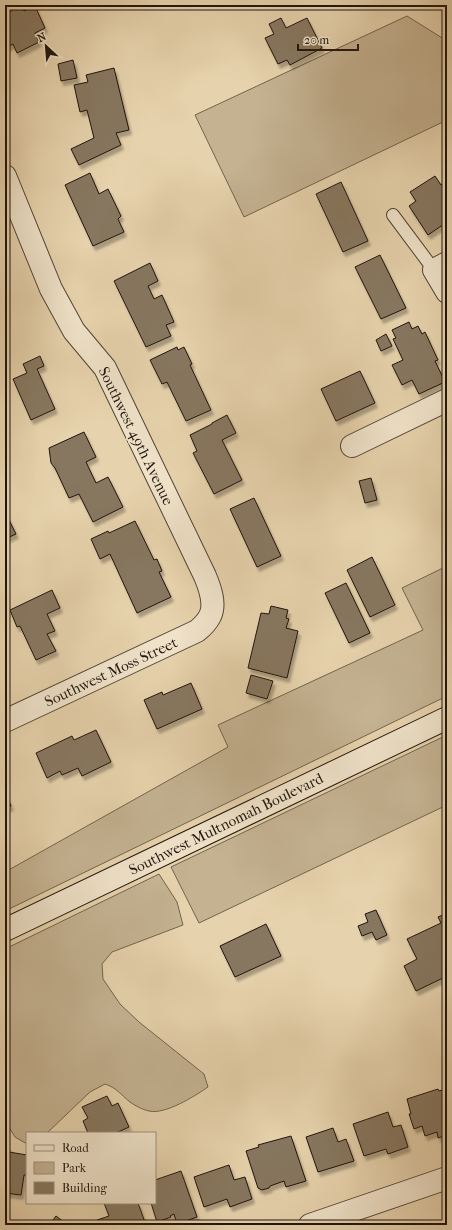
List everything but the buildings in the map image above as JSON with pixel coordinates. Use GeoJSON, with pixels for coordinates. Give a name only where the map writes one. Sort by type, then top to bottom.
{"type":"FeatureCollection","features":[{"type":"Feature","properties":{"kind":"street","name":"Southwest 49th Avenue"},"geometry":{"type":"LineString","coordinates":[[5,176],[51,289],[74,331],[105,368],[205,576],[211,590],[210,615]]}},
{"type":"Feature","properties":{"kind":"street"},"geometry":{"type":"LineString","coordinates":[[440,266],[447,292]]}},
{"type":"Feature","properties":{"kind":"street"},"geometry":{"type":"LineString","coordinates":[[352,446],[447,400]]}},
{"type":"Feature","properties":{"kind":"street","name":"Southwest Moss Street"},"geometry":{"type":"LineString","coordinates":[[5,721],[197,631],[210,615]]}},
{"type":"Feature","properties":{"kind":"street","name":"Southwest Multnomah Boulevard"},"geometry":{"type":"LineString","coordinates":[[5,930],[447,718]]}},
{"type":"Feature","properties":{"kind":"street"},"geometry":{"type":"LineString","coordinates":[[310,1225],[447,1178]]}},
{"type":"Feature","properties":{"kind":"lane"},"geometry":{"type":"LineString","coordinates":[[393,215],[440,266]]}},
{"type":"Feature","properties":{"kind":"green space"},"geometry":{"type":"Polygon","coordinates":[[[407,16],[447,41],[447,120],[244,217],[195,115],[407,16]]]}},
{"type":"Feature","properties":{"kind":"green space"},"geometry":{"type":"Polygon","coordinates":[[[447,566],[447,696],[5,911],[5,872],[228,747],[218,725],[423,630],[402,588],[447,566]]]}},
{"type":"Feature","properties":{"kind":"green space"},"geometry":{"type":"Polygon","coordinates":[[[447,735],[447,805],[199,923],[171,867],[447,735]]]}},
{"type":"Feature","properties":{"kind":"green space"},"geometry":{"type":"Polygon","coordinates":[[[159,874],[177,902],[183,925],[112,952],[102,964],[103,979],[120,1004],[139,1022],[204,1074],[208,1087],[180,1104],[171,1108],[156,1111],[141,1109],[130,1102],[116,1089],[105,1084],[90,1092],[48,1132],[26,1132],[26,1143],[15,1137],[5,1121],[5,949],[159,874]]]}}]}
